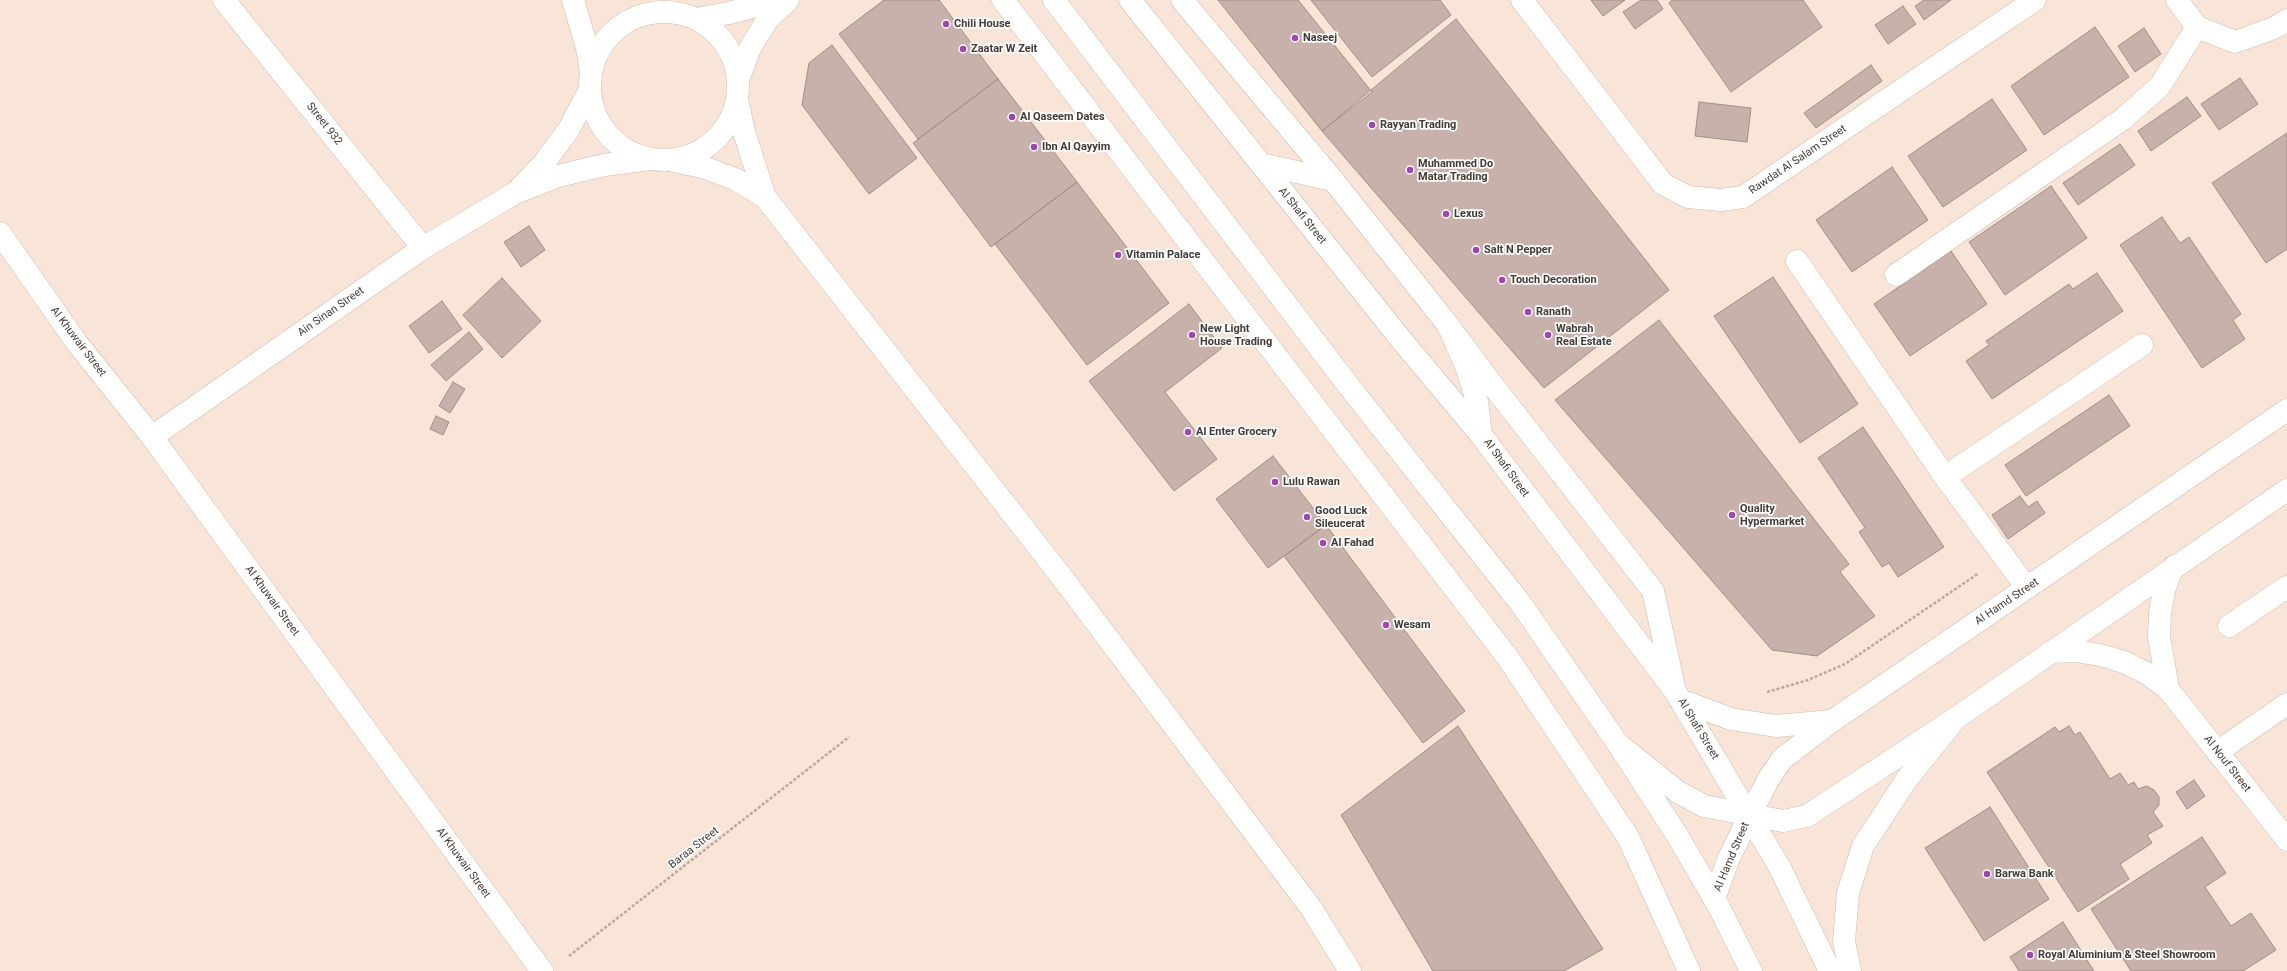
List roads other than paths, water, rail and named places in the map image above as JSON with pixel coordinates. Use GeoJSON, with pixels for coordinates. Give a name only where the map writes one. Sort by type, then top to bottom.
{"type":"FeatureCollection","features":[{"type":"Feature","properties":{"kind":"street","name":"Street 932"},"geometry":{"type":"LineString","coordinates":[[224,0],[423,248]]}},
{"type":"Feature","properties":{"kind":"street"},"geometry":{"type":"LineString","coordinates":[[573,0],[587,48],[594,110],[602,128],[615,142],[632,153],[660,160],[703,167],[729,177],[765,197]]}},
{"type":"Feature","properties":{"kind":"street"},"geometry":{"type":"LineString","coordinates":[[638,0],[659,12],[678,13],[696,19],[713,29],[726,44],[734,61],[744,132],[765,197],[1061,576],[1311,908],[1350,971]]}},
{"type":"Feature","properties":{"kind":"street"},"geometry":{"type":"LineString","coordinates":[[696,19],[729,13],[779,0]]}},
{"type":"Feature","properties":{"kind":"street"},"geometry":{"type":"LineString","coordinates":[[660,160],[688,156],[706,148],[720,134],[731,118],[750,48],[768,19],[788,0]]}},
{"type":"Feature","properties":{"kind":"street"},"geometry":{"type":"LineString","coordinates":[[1003,0],[1508,658],[1628,837],[1689,971]]}},
{"type":"Feature","properties":{"kind":"street"},"geometry":{"type":"LineString","coordinates":[[1054,0],[1343,379],[1521,604],[1618,744],[1677,835],[1714,899],[1751,971]]}},
{"type":"Feature","properties":{"kind":"street","name":"Al Shafi Street"},"geometry":{"type":"LineString","coordinates":[[1130,0],[1262,164],[1402,342],[1481,435],[1677,696],[1750,815],[1785,878],[1830,971]]}},
{"type":"Feature","properties":{"kind":"street"},"geometry":{"type":"LineString","coordinates":[[1182,0],[1333,180],[1448,325],[1652,591],[1677,696],[1731,719],[1776,726],[1832,721]]}},
{"type":"Feature","properties":{"kind":"street","name":"Rawdat Al Salam Street"},"geometry":{"type":"LineString","coordinates":[[1522,0],[1663,184],[1688,197],[1721,200],[1744,197],[2035,0]]}},
{"type":"Feature","properties":{"kind":"street"},"geometry":{"type":"LineString","coordinates":[[2177,0],[2197,27],[2234,42],[2274,28],[2287,20]]}},
{"type":"Feature","properties":{"kind":"street","name":"Ain Sinan Street"},"geometry":{"type":"LineString","coordinates":[[515,193],[544,163],[565,135],[590,82],[597,54],[608,38],[622,25],[640,16],[659,12]]}},
{"type":"Feature","properties":{"kind":"street"},"geometry":{"type":"LineString","coordinates":[[1896,275],[2122,120],[2160,86],[2197,27]]}},
{"type":"Feature","properties":{"kind":"street","name":"Ain Sinan Street"},"geometry":{"type":"LineString","coordinates":[[152,437],[423,248],[515,193],[558,176],[596,167],[660,160]]}},
{"type":"Feature","properties":{"kind":"street"},"geometry":{"type":"LineString","coordinates":[[1262,164],[1333,180]]}},
{"type":"Feature","properties":{"kind":"street","name":"Al Khuwair Street"},"geometry":{"type":"LineString","coordinates":[[4,246],[77,343],[152,437],[542,971]]}},
{"type":"Feature","properties":{"kind":"street"},"geometry":{"type":"LineString","coordinates":[[1797,261],[1945,477],[2027,588]]}},
{"type":"Feature","properties":{"kind":"street"},"geometry":{"type":"LineString","coordinates":[[1448,325],[1458,343],[1469,373],[1477,401],[1481,435]]}},
{"type":"Feature","properties":{"kind":"street"},"geometry":{"type":"LineString","coordinates":[[1945,477],[2142,345]]}},
{"type":"Feature","properties":{"kind":"street","name":"Al Hamd Street"},"geometry":{"type":"LineString","coordinates":[[1714,899],[1728,860],[1768,780],[1782,759],[1832,721],[2287,410]]}},
{"type":"Feature","properties":{"kind":"street","name":"Al Hamd Street"},"geometry":{"type":"LineString","coordinates":[[1618,744],[1678,792],[1704,806],[1783,821],[1808,816],[1956,718],[2173,567],[2287,490]]}},
{"type":"Feature","properties":{"kind":"street","name":"Al Nouf Street"},"geometry":{"type":"LineString","coordinates":[[2168,689],[2159,637],[2160,613],[2164,590],[2173,567]]}},
{"type":"Feature","properties":{"kind":"street"},"geometry":{"type":"LineString","coordinates":[[2229,626],[2287,587]]}},
{"type":"Feature","properties":{"kind":"street","name":"Al Nouf Street"},"geometry":{"type":"LineString","coordinates":[[2050,652],[2075,651],[2124,662],[2148,674],[2168,689],[2287,840]]}},
{"type":"Feature","properties":{"kind":"street"},"geometry":{"type":"LineString","coordinates":[[2217,752],[2287,704]]}},
{"type":"Feature","properties":{"kind":"street"},"geometry":{"type":"LineString","coordinates":[[1850,971],[1844,941],[1848,893],[1863,846],[1907,779],[1956,718]]}},
{"type":"Feature","properties":{"kind":"place","name":"Chili House"},"geometry":{"type":"Point","coordinates":[946,24]}},
{"type":"Feature","properties":{"kind":"place","name":"Naseej"},"geometry":{"type":"Point","coordinates":[1295,38]}},
{"type":"Feature","properties":{"kind":"place","name":"Zaatar W Zeit"},"geometry":{"type":"Point","coordinates":[963,49]}},
{"type":"Feature","properties":{"kind":"place","name":"Al Qaseem Dates"},"geometry":{"type":"Point","coordinates":[1012,117]}},
{"type":"Feature","properties":{"kind":"place","name":"Rayyan Trading"},"geometry":{"type":"Point","coordinates":[1372,125]}},
{"type":"Feature","properties":{"kind":"place","name":"Ibn Al Qayyim"},"geometry":{"type":"Point","coordinates":[1034,147]}},
{"type":"Feature","properties":{"kind":"place","name":"Muhammed Do Matar Trading"},"geometry":{"type":"Point","coordinates":[1410,170]}},
{"type":"Feature","properties":{"kind":"place","name":"Lexus"},"geometry":{"type":"Point","coordinates":[1446,214]}},
{"type":"Feature","properties":{"kind":"place","name":"Salt N Pepper"},"geometry":{"type":"Point","coordinates":[1476,250]}},
{"type":"Feature","properties":{"kind":"place","name":"Vitamin Palace"},"geometry":{"type":"Point","coordinates":[1118,255]}},
{"type":"Feature","properties":{"kind":"place","name":"Touch Decoration"},"geometry":{"type":"Point","coordinates":[1502,280]}},
{"type":"Feature","properties":{"kind":"place","name":"Ranath"},"geometry":{"type":"Point","coordinates":[1528,312]}},
{"type":"Feature","properties":{"kind":"place","name":"New Light House Trading"},"geometry":{"type":"Point","coordinates":[1192,335]}},
{"type":"Feature","properties":{"kind":"place","name":"Wabrah Real Estate"},"geometry":{"type":"Point","coordinates":[1548,335]}},
{"type":"Feature","properties":{"kind":"place","name":"Al Enter Grocery"},"geometry":{"type":"Point","coordinates":[1188,432]}},
{"type":"Feature","properties":{"kind":"place","name":"Lulu Rawan"},"geometry":{"type":"Point","coordinates":[1275,482]}},
{"type":"Feature","properties":{"kind":"place","name":"Quality Hypermarket"},"geometry":{"type":"Point","coordinates":[1732,515]}},
{"type":"Feature","properties":{"kind":"place","name":"Good Luck Sileucerat"},"geometry":{"type":"Point","coordinates":[1307,517]}},
{"type":"Feature","properties":{"kind":"place","name":"Al Fahad"},"geometry":{"type":"Point","coordinates":[1323,543]}},
{"type":"Feature","properties":{"kind":"place","name":"Wesam"},"geometry":{"type":"Point","coordinates":[1386,625]}},
{"type":"Feature","properties":{"kind":"place","name":"Barwa Bank"},"geometry":{"type":"Point","coordinates":[1987,874]}},
{"type":"Feature","properties":{"kind":"place","name":"Royal Aluminium & Steel Showroom"},"geometry":{"type":"Point","coordinates":[2030,955]}}]}
